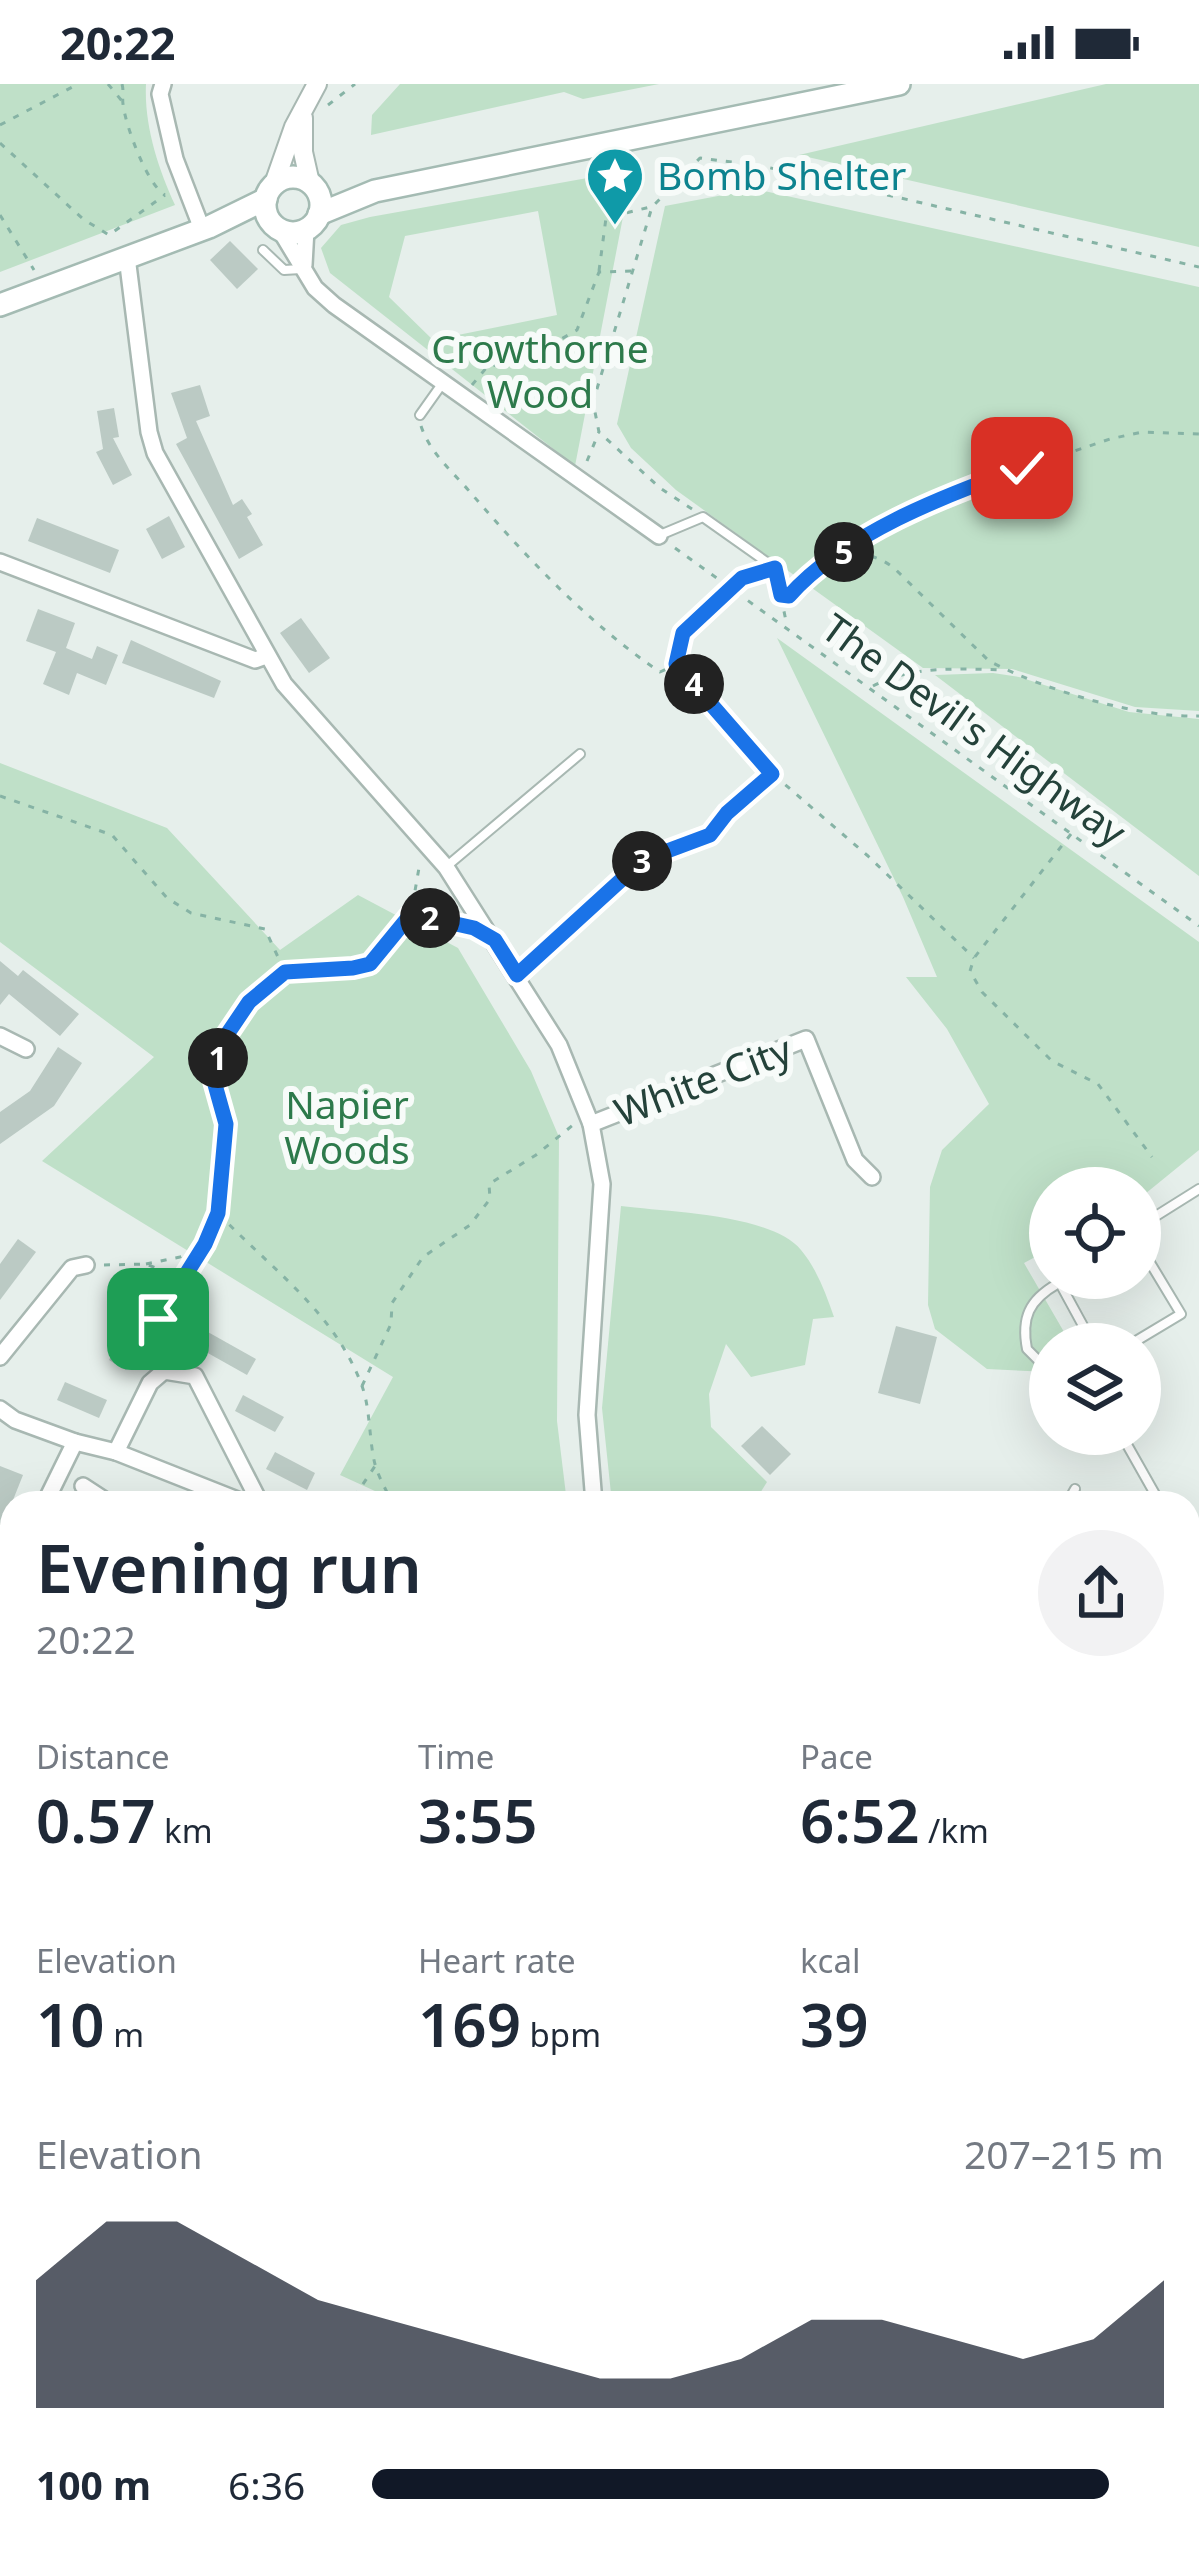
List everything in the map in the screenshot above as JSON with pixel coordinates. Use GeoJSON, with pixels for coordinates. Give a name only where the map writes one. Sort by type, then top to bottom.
{"type":"FeatureCollection","features":[{"type":"Feature","properties":{"kind":"main road"},"geometry":{"type":"LineString","coordinates":[[0,305],[205,228],[292,177],[312,186],[375,190],[899,84]]}},
{"type":"Feature","properties":{"kind":"main road"},"geometry":{"type":"LineString","coordinates":[[312,186],[312,222]]}},
{"type":"Feature","properties":{"kind":"main road"},"geometry":{"type":"LineString","coordinates":[[205,228],[312,222],[375,190]]}},
{"type":"Feature","properties":{"kind":"main road"},"geometry":{"type":"LineString","coordinates":[[270,192],[275,226]]}},
{"type":"Feature","properties":{"kind":"street"},"geometry":{"type":"LineString","coordinates":[[163,84],[160,94],[175,159],[205,228]]}},
{"type":"Feature","properties":{"kind":"street"},"geometry":{"type":"LineString","coordinates":[[312,186],[303,152],[317,84]]}},
{"type":"Feature","properties":{"kind":"street"},"geometry":{"type":"LineString","coordinates":[[270,192],[288,142],[311,113]]}},
{"type":"Feature","properties":{"kind":"street"},"geometry":{"type":"LineString","coordinates":[[304,268],[312,222]]}},
{"type":"Feature","properties":{"kind":"street"},"geometry":{"type":"LineString","coordinates":[[275,226],[315,288],[334,305],[659,536]]}},
{"type":"Feature","properties":{"kind":"street"},"geometry":{"type":"LineString","coordinates":[[127,257],[148,432],[155,453],[284,684],[446,867],[495,940],[559,1045],[589,1118],[602,1184],[587,1415],[593,1491]]}},
{"type":"Feature","properties":{"kind":"street"},"geometry":{"type":"LineString","coordinates":[[0,562],[255,660],[266,656]]}},
{"type":"Feature","properties":{"kind":"street"},"geometry":{"type":"LineString","coordinates":[[517,975],[643,860],[710,835]]}},
{"type":"Feature","properties":{"kind":"street"},"geometry":{"type":"LineString","coordinates":[[0,1036],[26,1049]]}},
{"type":"Feature","properties":{"kind":"street","name":"White City"},"geometry":{"type":"LineString","coordinates":[[589,1118],[806,1040],[855,1160],[872,1177]]}},
{"type":"Feature","properties":{"kind":"street"},"geometry":{"type":"LineString","coordinates":[[0,1357],[72,1268],[86,1265]]}},
{"type":"Feature","properties":{"kind":"street"},"geometry":{"type":"LineString","coordinates":[[116,1452],[150,1383],[164,1371],[175,1370],[195,1376],[254,1491]]}},
{"type":"Feature","properties":{"kind":"street"},"geometry":{"type":"LineString","coordinates":[[0,1409],[15,1420],[116,1452],[214,1491]]}},
{"type":"Feature","properties":{"kind":"street"},"geometry":{"type":"LineString","coordinates":[[51,1491],[75,1442]]}},
{"type":"Feature","properties":{"kind":"street"},"geometry":{"type":"LineString","coordinates":[[83,1486],[91,1491]]}},
{"type":"Feature","properties":{"kind":"lane"},"geometry":{"type":"LineString","coordinates":[[263,250],[284,270],[304,268]]}},
{"type":"Feature","properties":{"kind":"lane"},"geometry":{"type":"LineString","coordinates":[[420,415],[443,383]]}},
{"type":"Feature","properties":{"kind":"lane"},"geometry":{"type":"LineString","coordinates":[[659,536],[703,517],[775,568]]}},
{"type":"Feature","properties":{"kind":"lane"},"geometry":{"type":"LineString","coordinates":[[446,867],[580,754]]}},
{"type":"Feature","properties":{"kind":"lane"},"geometry":{"type":"LineString","coordinates":[[1161,1213],[1199,1190]]}},
{"type":"Feature","properties":{"kind":"lane"},"geometry":{"type":"LineString","coordinates":[[1161,1282],[1180,1314],[1161,1326]]}},
{"type":"Feature","properties":{"kind":"lane"},"geometry":{"type":"LineString","coordinates":[[1029,1351],[1025,1315],[1036,1299]]}},
{"type":"Feature","properties":{"kind":"lane"},"geometry":{"type":"LineString","coordinates":[[1133,1455],[1153,1491]]}},
{"type":"Feature","properties":{"kind":"path"},"geometry":{"type":"LineString","coordinates":[[0,125],[78,84]]}},
{"type":"Feature","properties":{"kind":"path"},"geometry":{"type":"LineString","coordinates":[[0,143],[82,218],[109,235],[165,195],[154,189],[122,101],[108,84]]}},
{"type":"Feature","properties":{"kind":"path"},"geometry":{"type":"LineString","coordinates":[[122,84],[122,101]]}},
{"type":"Feature","properties":{"kind":"path"},"geometry":{"type":"LineString","coordinates":[[311,113],[355,84]]}},
{"type":"Feature","properties":{"kind":"path"},"geometry":{"type":"LineString","coordinates":[[579,479],[599,432],[593,402],[652,207],[700,158],[762,166],[1199,267]]}},
{"type":"Feature","properties":{"kind":"path"},"geometry":{"type":"LineString","coordinates":[[463,395],[487,367],[528,358],[577,330],[599,272],[606,218],[652,207]]}},
{"type":"Feature","properties":{"kind":"path"},"geometry":{"type":"LineString","coordinates":[[0,215],[38,277]]}},
{"type":"Feature","properties":{"kind":"path"},"geometry":{"type":"LineString","coordinates":[[599,272],[633,271]]}},
{"type":"Feature","properties":{"kind":"path"},"geometry":{"type":"LineString","coordinates":[[420,415],[421,430],[432,451],[500,528],[617,643],[660,672],[676,664]]}},
{"type":"Feature","properties":{"kind":"path"},"geometry":{"type":"LineString","coordinates":[[599,432],[660,488],[703,517]]}},
{"type":"Feature","properties":{"kind":"path"},"geometry":{"type":"LineString","coordinates":[[781,595],[789,596],[810,572],[935,498],[1110,439],[1142,432],[1199,434]]}},
{"type":"Feature","properties":{"kind":"path","name":"The Devil's Highway"},"geometry":{"type":"LineString","coordinates":[[659,536],[1199,926]]}},
{"type":"Feature","properties":{"kind":"path"},"geometry":{"type":"LineString","coordinates":[[842,554],[874,554],[893,567],[989,661],[1006,670],[1092,699],[1172,717],[1199,716]]}},
{"type":"Feature","properties":{"kind":"path"},"geometry":{"type":"LineString","coordinates":[[676,664],[683,633],[742,578],[775,568],[788,627]]}},
{"type":"Feature","properties":{"kind":"path"},"geometry":{"type":"LineString","coordinates":[[676,664],[772,774],[868,856],[974,958]]}},
{"type":"Feature","properties":{"kind":"path"},"geometry":{"type":"LineString","coordinates":[[870,687],[891,676],[911,673],[1006,670]]}},
{"type":"Feature","properties":{"kind":"path"},"geometry":{"type":"LineString","coordinates":[[710,835],[727,813],[772,774]]}},
{"type":"Feature","properties":{"kind":"path"},"geometry":{"type":"LineString","coordinates":[[0,796],[112,835],[167,898],[191,913],[265,929],[285,972]]}},
{"type":"Feature","properties":{"kind":"path"},"geometry":{"type":"LineString","coordinates":[[1071,834],[974,958],[970,971],[982,992],[1052,1061],[1098,1084],[1152,1157]]}},
{"type":"Feature","properties":{"kind":"path"},"geometry":{"type":"LineString","coordinates":[[175,1370],[164,1350],[158,1319],[205,1244],[218,1213],[226,1124],[212,1074],[226,1036],[249,1002],[285,972],[370,964],[411,914],[424,841]]}},
{"type":"Feature","properties":{"kind":"path"},"geometry":{"type":"LineString","coordinates":[[411,914],[474,928],[495,940]]}},
{"type":"Feature","properties":{"kind":"path"},"geometry":{"type":"LineString","coordinates":[[362,1386],[391,1324],[392,1303],[423,1257],[470,1225],[490,1198],[489,1184],[589,1118]]}},
{"type":"Feature","properties":{"kind":"path"},"geometry":{"type":"LineString","coordinates":[[218,1213],[290,1279],[329,1328],[362,1386],[375,1466],[386,1491]]}},
{"type":"Feature","properties":{"kind":"path"},"geometry":{"type":"LineString","coordinates":[[86,1265],[146,1264],[180,1257],[205,1244]]}},
{"type":"Feature","properties":{"kind":"path"},"geometry":{"type":"LineString","coordinates":[[146,1264],[184,1279]]}},
{"type":"Feature","properties":{"kind":"path"},"geometry":{"type":"LineString","coordinates":[[358,1491],[375,1466]]}},
{"type":"Feature","properties":{"kind":"green space"},"geometry":{"type":"Polygon","coordinates":[[[0,84],[146,84],[153,146],[175,205],[0,272],[0,84]]]}},
{"type":"Feature","properties":{"kind":"green space"},"geometry":{"type":"Polygon","coordinates":[[[400,84],[659,84],[583,99],[564,92],[371,135],[372,115],[400,84]]]}},
{"type":"Feature","properties":{"kind":"green space"},"geometry":{"type":"Polygon","coordinates":[[[1106,84],[1199,84],[1199,247],[799,155],[1106,84]]]}},
{"type":"Feature","properties":{"kind":"green space","name":"Crowthorne Wood"},"geometry":{"type":"Polygon","coordinates":[[[632,170],[575,466],[330,273],[321,248],[341,225],[632,170]],[[538,211],[405,236],[389,297],[433,340],[557,315],[538,211]]]}},
{"type":"Feature","properties":{"kind":"green space","name":"Crowthorne Wood"},"geometry":{"type":"Polygon","coordinates":[[[755,189],[1199,287],[1199,711],[1135,707],[1012,669],[923,668],[676,490],[631,448],[617,424],[665,206],[755,189]]]}},
{"type":"Feature","properties":{"kind":"green space"},"geometry":{"type":"Polygon","coordinates":[[[777,638],[1199,942],[1199,1150],[1161,1181],[1161,1167],[1029,1167],[1029,1260],[1024,1263],[1029,1272],[1029,1299],[1045,1299],[1059,1323],[1029,1323],[1029,1371],[987,1369],[935,1329],[928,1305],[930,1187],[942,1150],[989,1104],[947,1029],[906,977],[937,977],[777,638]]]}},
{"type":"Feature","properties":{"kind":"green space"},"geometry":{"type":"Polygon","coordinates":[[[993,673],[1129,712],[1199,719],[1199,876],[935,675],[993,673]]]}},
{"type":"Feature","properties":{"kind":"green space","name":"Napier Woods"},"geometry":{"type":"Polygon","coordinates":[[[0,763],[167,828],[280,950],[358,895],[458,948],[531,1071],[559,1137],[557,1421],[566,1491],[375,1491],[340,1475],[393,1377],[42,1161],[154,1057],[0,942],[0,763]]]}},
{"type":"Feature","properties":{"kind":"green space"},"geometry":{"type":"Polygon","coordinates":[[[621,1206],[743,1222],[787,1238],[801,1250],[834,1317],[813,1319],[805,1365],[751,1377],[726,1344],[709,1394],[711,1427],[767,1482],[761,1491],[611,1491],[602,1408],[621,1206]]]}},
{"type":"Feature","properties":{"kind":"building"},"geometry":{"type":"Polygon","coordinates":[[[230,241],[258,269],[237,289],[210,260],[230,241]]]}},
{"type":"Feature","properties":{"kind":"building"},"geometry":{"type":"Polygon","coordinates":[[[200,385],[210,416],[196,421],[233,505],[242,499],[263,545],[239,559],[176,444],[187,438],[171,393],[200,385]]]}},
{"type":"Feature","properties":{"kind":"building"},"geometry":{"type":"Polygon","coordinates":[[[114,408],[119,437],[113,438],[132,475],[113,485],[96,452],[103,449],[97,411],[114,408]]]}},
{"type":"Feature","properties":{"kind":"building"},"geometry":{"type":"Polygon","coordinates":[[[169,516],[185,547],[162,559],[146,529],[169,516]]]}},
{"type":"Feature","properties":{"kind":"building"},"geometry":{"type":"Polygon","coordinates":[[[37,518],[119,550],[110,573],[28,541],[37,518]]]}},
{"type":"Feature","properties":{"kind":"building"},"geometry":{"type":"Polygon","coordinates":[[[38,609],[75,623],[66,648],[92,659],[97,646],[118,655],[106,685],[77,673],[69,695],[43,684],[56,652],[26,641],[38,609]]]}},
{"type":"Feature","properties":{"kind":"building"},"geometry":{"type":"Polygon","coordinates":[[[301,618],[330,658],[309,673],[280,633],[301,618]]]}},
{"type":"Feature","properties":{"kind":"building"},"geometry":{"type":"Polygon","coordinates":[[[131,640],[221,681],[214,698],[122,663],[131,640]]]}},
{"type":"Feature","properties":{"kind":"building"},"geometry":{"type":"Polygon","coordinates":[[[0,961],[18,976],[23,970],[79,1014],[60,1036],[9,994],[0,1005],[0,961]]]}},
{"type":"Feature","properties":{"kind":"building"},"geometry":{"type":"Polygon","coordinates":[[[58,1047],[82,1063],[54,1106],[0,1144],[0,1112],[30,1091],[58,1047]]]}},
{"type":"Feature","properties":{"kind":"building"},"geometry":{"type":"Polygon","coordinates":[[[18,1239],[36,1252],[0,1300],[0,1264],[18,1239]]]}},
{"type":"Feature","properties":{"kind":"building"},"geometry":{"type":"Polygon","coordinates":[[[174,1313],[256,1359],[247,1375],[165,1329],[174,1313]]]}},
{"type":"Feature","properties":{"kind":"building"},"geometry":{"type":"Polygon","coordinates":[[[130,1322],[147,1332],[126,1370],[109,1360],[130,1322]]]}},
{"type":"Feature","properties":{"kind":"building"},"geometry":{"type":"Polygon","coordinates":[[[896,1326],[937,1337],[920,1404],[878,1393],[896,1326]]]}},
{"type":"Feature","properties":{"kind":"building"},"geometry":{"type":"Polygon","coordinates":[[[65,1382],[107,1400],[99,1418],[57,1400],[65,1382]]]}},
{"type":"Feature","properties":{"kind":"building"},"geometry":{"type":"Polygon","coordinates":[[[243,1395],[284,1417],[275,1432],[235,1411],[243,1395]]]}},
{"type":"Feature","properties":{"kind":"building"},"geometry":{"type":"Polygon","coordinates":[[[762,1426],[791,1454],[770,1475],[741,1446],[762,1426]]]}},
{"type":"Feature","properties":{"kind":"building"},"geometry":{"type":"Polygon","coordinates":[[[275,1452],[315,1473],[307,1490],[266,1469],[275,1452]]]}},
{"type":"Feature","properties":{"kind":"building"},"geometry":{"type":"Polygon","coordinates":[[[0,1466],[23,1475],[17,1491],[0,1491],[0,1466]]]}},
{"type":"Feature","properties":{"kind":"place","name":"Bomb Shelter"},"geometry":{"type":"Point","coordinates":[615,227]}},
{"type":"Feature","properties":{"kind":"route"},"geometry":{"type":"LineString","coordinates":[[158,1319],[205,1244],[218,1213],[226,1124],[212,1074],[226,1036],[249,1002],[285,972],[370,964],[411,914],[474,928],[495,940],[517,975],[643,860],[710,835],[727,813],[772,774],[676,664],[683,633],[742,578],[775,568],[781,595],[789,596],[810,572],[935,498],[1022,468]]}}]}
